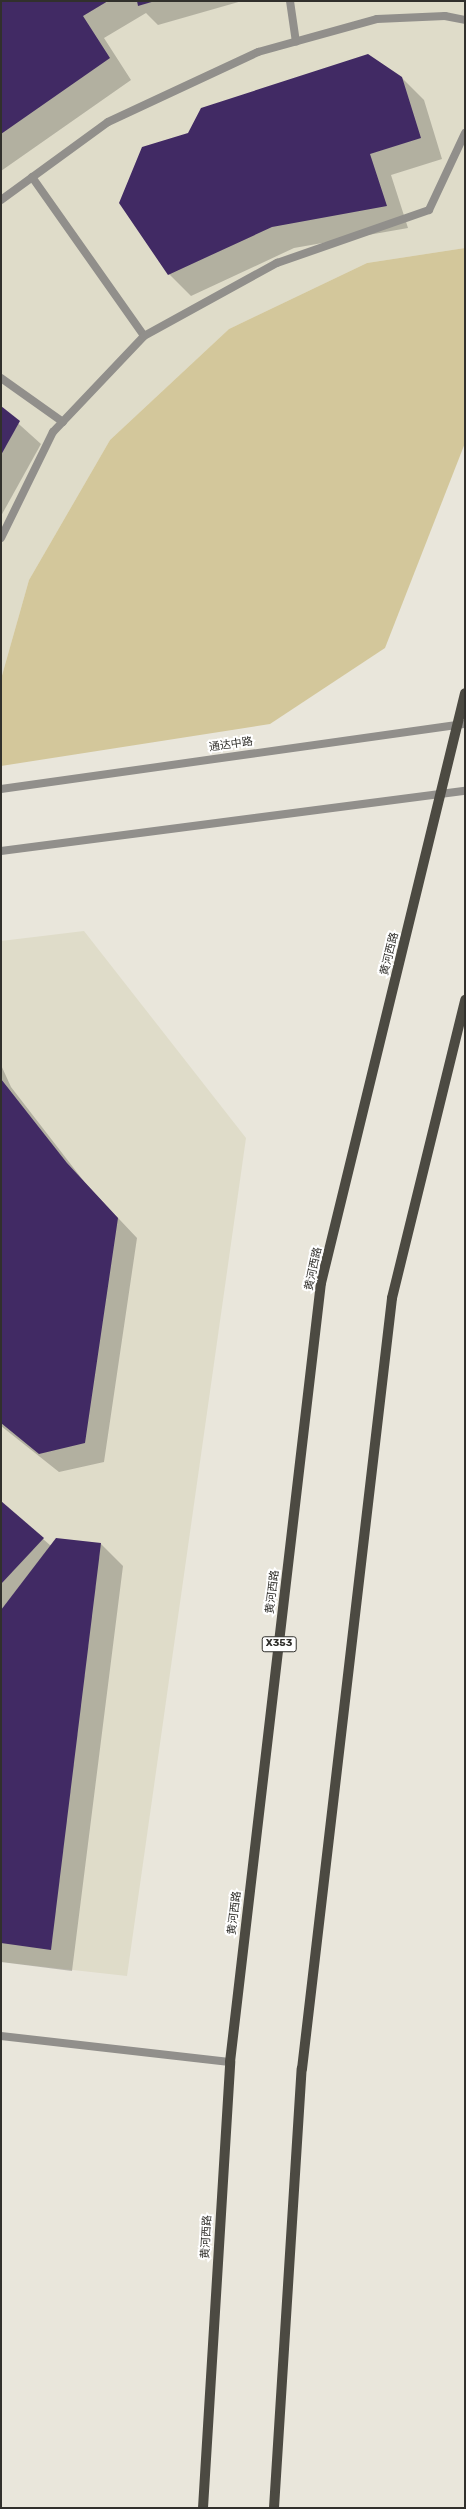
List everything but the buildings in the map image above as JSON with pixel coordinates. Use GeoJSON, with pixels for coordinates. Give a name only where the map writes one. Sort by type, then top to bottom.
{"type":"FeatureCollection","features":[{"type":"Feature","properties":{"kind":"main road","name":"黄河西路"},"geometry":{"type":"LineString","coordinates":[[203,2508],[230,2062],[322,1283],[441,794],[461,724],[465,693]]}},
{"type":"Feature","properties":{"kind":"main road"},"geometry":{"type":"LineString","coordinates":[[274,2508],[302,2069],[391,1306],[465,1000]]}},
{"type":"Feature","properties":{"kind":"street"},"geometry":{"type":"LineString","coordinates":[[290,1],[296,42]]}},
{"type":"Feature","properties":{"kind":"street"},"geometry":{"type":"LineString","coordinates":[[1,200],[108,122],[258,52],[376,20],[445,16],[465,20]]}},
{"type":"Feature","properties":{"kind":"street"},"geometry":{"type":"LineString","coordinates":[[1,538],[53,432],[144,336],[277,263],[429,210],[465,133]]}},
{"type":"Feature","properties":{"kind":"street"},"geometry":{"type":"LineString","coordinates":[[32,177],[144,336]]}},
{"type":"Feature","properties":{"kind":"street"},"geometry":{"type":"LineString","coordinates":[[1,378],[63,422]]}},
{"type":"Feature","properties":{"kind":"street","name":"通达中路"},"geometry":{"type":"LineString","coordinates":[[1,790],[461,724]]}},
{"type":"Feature","properties":{"kind":"street"},"geometry":{"type":"LineString","coordinates":[[1,851],[465,791]]}},
{"type":"Feature","properties":{"kind":"street"},"geometry":{"type":"LineString","coordinates":[[1,2036],[230,2062]]}},
{"type":"Feature","properties":{"kind":"shaded area"},"geometry":{"type":"Polygon","coordinates":[[[1,1],[465,1],[465,248],[367,263],[229,329],[110,440],[29,580],[1,679],[1,1]]]}},
{"type":"Feature","properties":{"kind":"shaded area"},"geometry":{"type":"Polygon","coordinates":[[[465,248],[465,443],[385,648],[270,724],[1,766],[1,679],[29,580],[110,440],[229,329],[367,263],[465,248]]]}},
{"type":"Feature","properties":{"kind":"shaded area"},"geometry":{"type":"Polygon","coordinates":[[[84,931],[246,1138],[127,1976],[1,1962],[1,941],[84,931]]]}}]}
